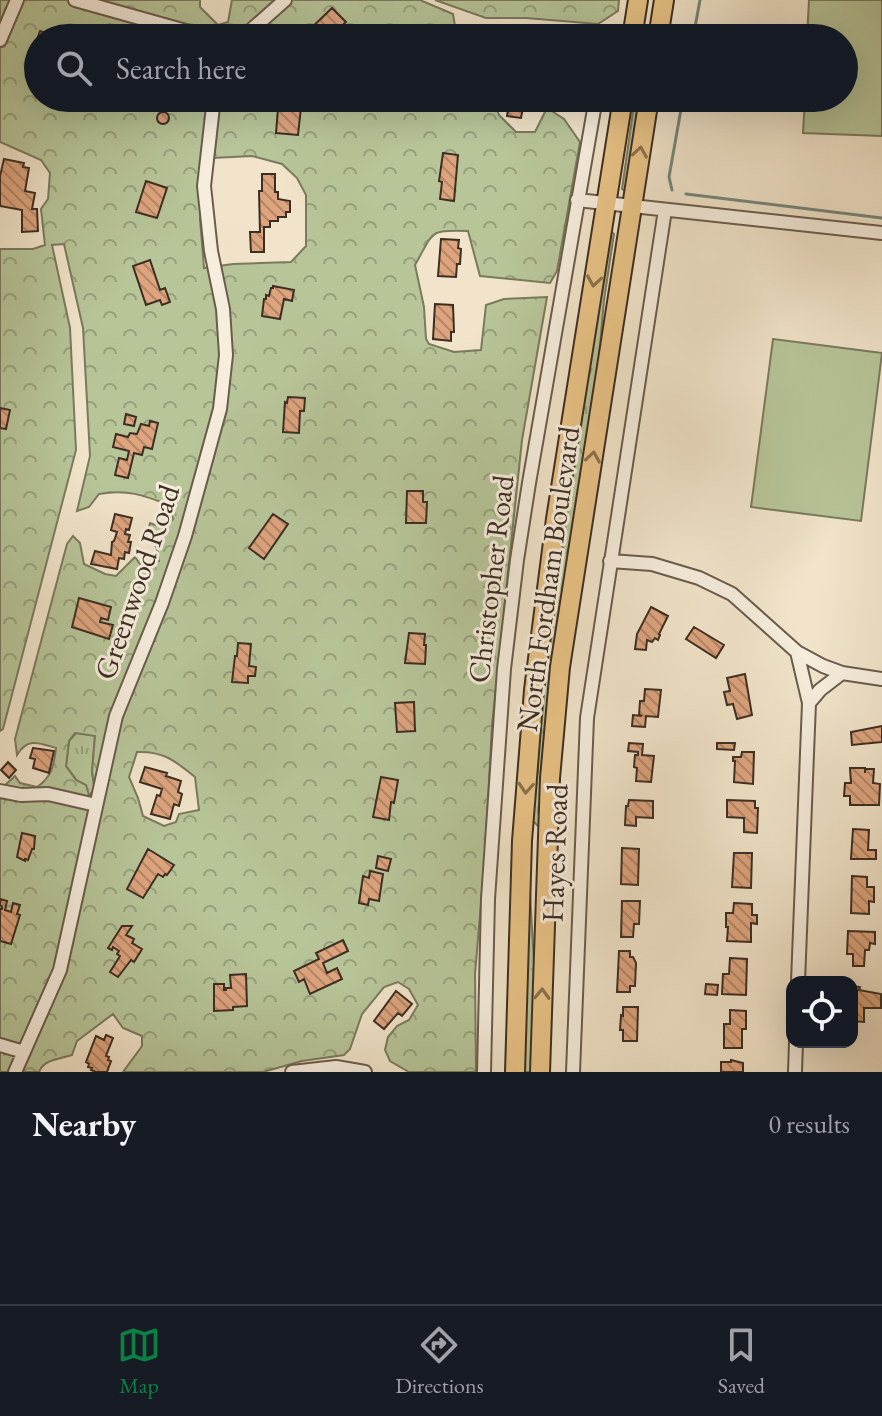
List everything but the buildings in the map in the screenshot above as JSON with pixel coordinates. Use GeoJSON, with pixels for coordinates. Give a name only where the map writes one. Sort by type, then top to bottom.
{"type":"FeatureCollection","features":[{"type":"Feature","properties":{"kind":"highway"},"geometry":{"type":"LineString","coordinates":[[634,24],[638,0]]}},
{"type":"Feature","properties":{"kind":"highway"},"geometry":{"type":"LineString","coordinates":[[660,24],[664,0]]}},
{"type":"Feature","properties":{"kind":"highway","name":"North Fordham Boulevard"},"geometry":{"type":"LineString","coordinates":[[515,1072],[523,835],[541,629],[621,112]]}},
{"type":"Feature","properties":{"kind":"highway","name":"North Fordham Boulevard"},"geometry":{"type":"LineString","coordinates":[[540,1072],[550,778],[560,667],[647,112]]}},
{"type":"Feature","properties":{"kind":"highway"},"geometry":{"type":"LineString","coordinates":[[523,835],[532,837],[537,844],[538,865],[546,890]]}},
{"type":"Feature","properties":{"kind":"street"},"geometry":{"type":"LineString","coordinates":[[0,40],[17,0]]}},
{"type":"Feature","properties":{"kind":"street"},"geometry":{"type":"LineString","coordinates":[[75,0],[161,24]]}},
{"type":"Feature","properties":{"kind":"street"},"geometry":{"type":"LineString","coordinates":[[258,24],[285,0]]}},
{"type":"Feature","properties":{"kind":"street","name":"Greenwood Road"},"geometry":{"type":"LineString","coordinates":[[15,1072],[60,970],[116,716],[162,603],[185,536],[220,409],[226,355],[223,309],[211,251],[204,186],[212,112]]}},
{"type":"Feature","properties":{"kind":"street","name":"Christopher Road"},"geometry":{"type":"LineString","coordinates":[[484,1072],[488,899],[504,669],[517,560],[593,112]]}},
{"type":"Feature","properties":{"kind":"street"},"geometry":{"type":"LineString","coordinates":[[577,200],[882,233]]}},
{"type":"Feature","properties":{"kind":"street","name":"Hayes Road"},"geometry":{"type":"LineString","coordinates":[[573,1072],[587,718],[665,210]]}},
{"type":"Feature","properties":{"kind":"street"},"geometry":{"type":"LineString","coordinates":[[610,561],[652,564],[699,578],[732,594],[797,652],[842,673],[882,679]]}},
{"type":"Feature","properties":{"kind":"street"},"geometry":{"type":"LineString","coordinates":[[797,652],[809,703],[798,976]]}},
{"type":"Feature","properties":{"kind":"street"},"geometry":{"type":"LineString","coordinates":[[809,703],[842,673]]}},
{"type":"Feature","properties":{"kind":"street"},"geometry":{"type":"LineString","coordinates":[[0,791],[21,795],[48,794],[96,805]]}},
{"type":"Feature","properties":{"kind":"street"},"geometry":{"type":"LineString","coordinates":[[0,1045],[24,1052]]}},
{"type":"Feature","properties":{"kind":"street"},"geometry":{"type":"LineString","coordinates":[[795,1072],[796,1048]]}},
{"type":"Feature","properties":{"kind":"street"},"geometry":{"type":"LineString","coordinates":[[292,1072],[336,1067],[365,1072]]}},
{"type":"Feature","properties":{"kind":"green space"},"geometry":{"type":"Polygon","coordinates":[[[0,0],[200,0],[200,7],[217,24],[24,24],[24,112],[498,112],[516,132],[535,132],[545,112],[553,112],[564,119],[580,142],[557,271],[550,283],[480,276],[468,231],[446,231],[434,235],[415,265],[424,307],[426,339],[429,344],[454,352],[481,350],[486,305],[504,299],[547,297],[522,440],[492,725],[475,974],[476,1072],[409,1072],[390,1061],[385,1050],[388,1037],[397,1026],[409,1020],[418,1005],[409,989],[398,982],[384,987],[362,1014],[350,1049],[344,1055],[302,1061],[263,1072],[123,1072],[142,1046],[142,1036],[123,1028],[113,1014],[77,1041],[72,1055],[48,1062],[39,1072],[0,1072],[0,786],[15,776],[20,783],[37,787],[49,775],[53,765],[56,748],[30,744],[17,755],[15,739],[67,544],[73,536],[80,543],[84,564],[116,576],[135,557],[143,568],[159,561],[157,548],[147,535],[150,523],[166,529],[173,519],[169,505],[127,493],[99,494],[89,507],[77,511],[90,456],[83,328],[64,244],[52,245],[70,328],[76,450],[0,731],[0,249],[33,249],[45,245],[41,209],[48,199],[50,173],[41,160],[0,142],[0,0]],[[252,156],[212,158],[200,219],[204,268],[291,262],[306,246],[306,195],[297,178],[282,164],[252,156]],[[75,733],[69,741],[66,766],[76,780],[86,785],[89,795],[95,790],[92,772],[95,736],[75,733]],[[137,752],[129,777],[143,816],[164,826],[176,822],[179,814],[199,810],[195,777],[169,758],[137,752]]]}},
{"type":"Feature","properties":{"kind":"green space"},"geometry":{"type":"Polygon","coordinates":[[[232,0],[420,0],[453,14],[455,24],[221,24],[228,22],[232,0]]]}},
{"type":"Feature","properties":{"kind":"green space"},"geometry":{"type":"Polygon","coordinates":[[[435,0],[619,0],[618,11],[598,24],[486,18],[435,0]]]}},
{"type":"Feature","properties":{"kind":"green space"},"geometry":{"type":"Polygon","coordinates":[[[809,0],[882,0],[882,136],[803,133],[804,112],[858,112],[858,24],[808,24],[809,0]]]}},
{"type":"Feature","properties":{"kind":"green space"},"geometry":{"type":"Polygon","coordinates":[[[633,112],[639,112],[625,191],[622,189],[633,112]]]}},
{"type":"Feature","properties":{"kind":"green space"},"geometry":{"type":"Polygon","coordinates":[[[610,231],[614,234],[542,830],[530,818],[552,593],[610,231]]]}},
{"type":"Feature","properties":{"kind":"green space"},"geometry":{"type":"Polygon","coordinates":[[[773,339],[882,353],[861,521],[751,507],[773,339]]]}},
{"type":"Feature","properties":{"kind":"green space"},"geometry":{"type":"Polygon","coordinates":[[[76,733],[95,735],[92,772],[95,791],[88,795],[66,766],[69,741],[76,733]]]}},
{"type":"Feature","properties":{"kind":"green space"},"geometry":{"type":"Polygon","coordinates":[[[528,858],[536,999],[534,1072],[521,1072],[528,858]]]}},
{"type":"Feature","properties":{"kind":"waterway"},"geometry":{"type":"LineString","coordinates":[[696,24],[700,0]]}},
{"type":"Feature","properties":{"kind":"waterway"},"geometry":{"type":"LineString","coordinates":[[672,190],[669,177],[681,112]]}},
{"type":"Feature","properties":{"kind":"waterway"},"geometry":{"type":"LineString","coordinates":[[686,194],[882,218]]}}]}
